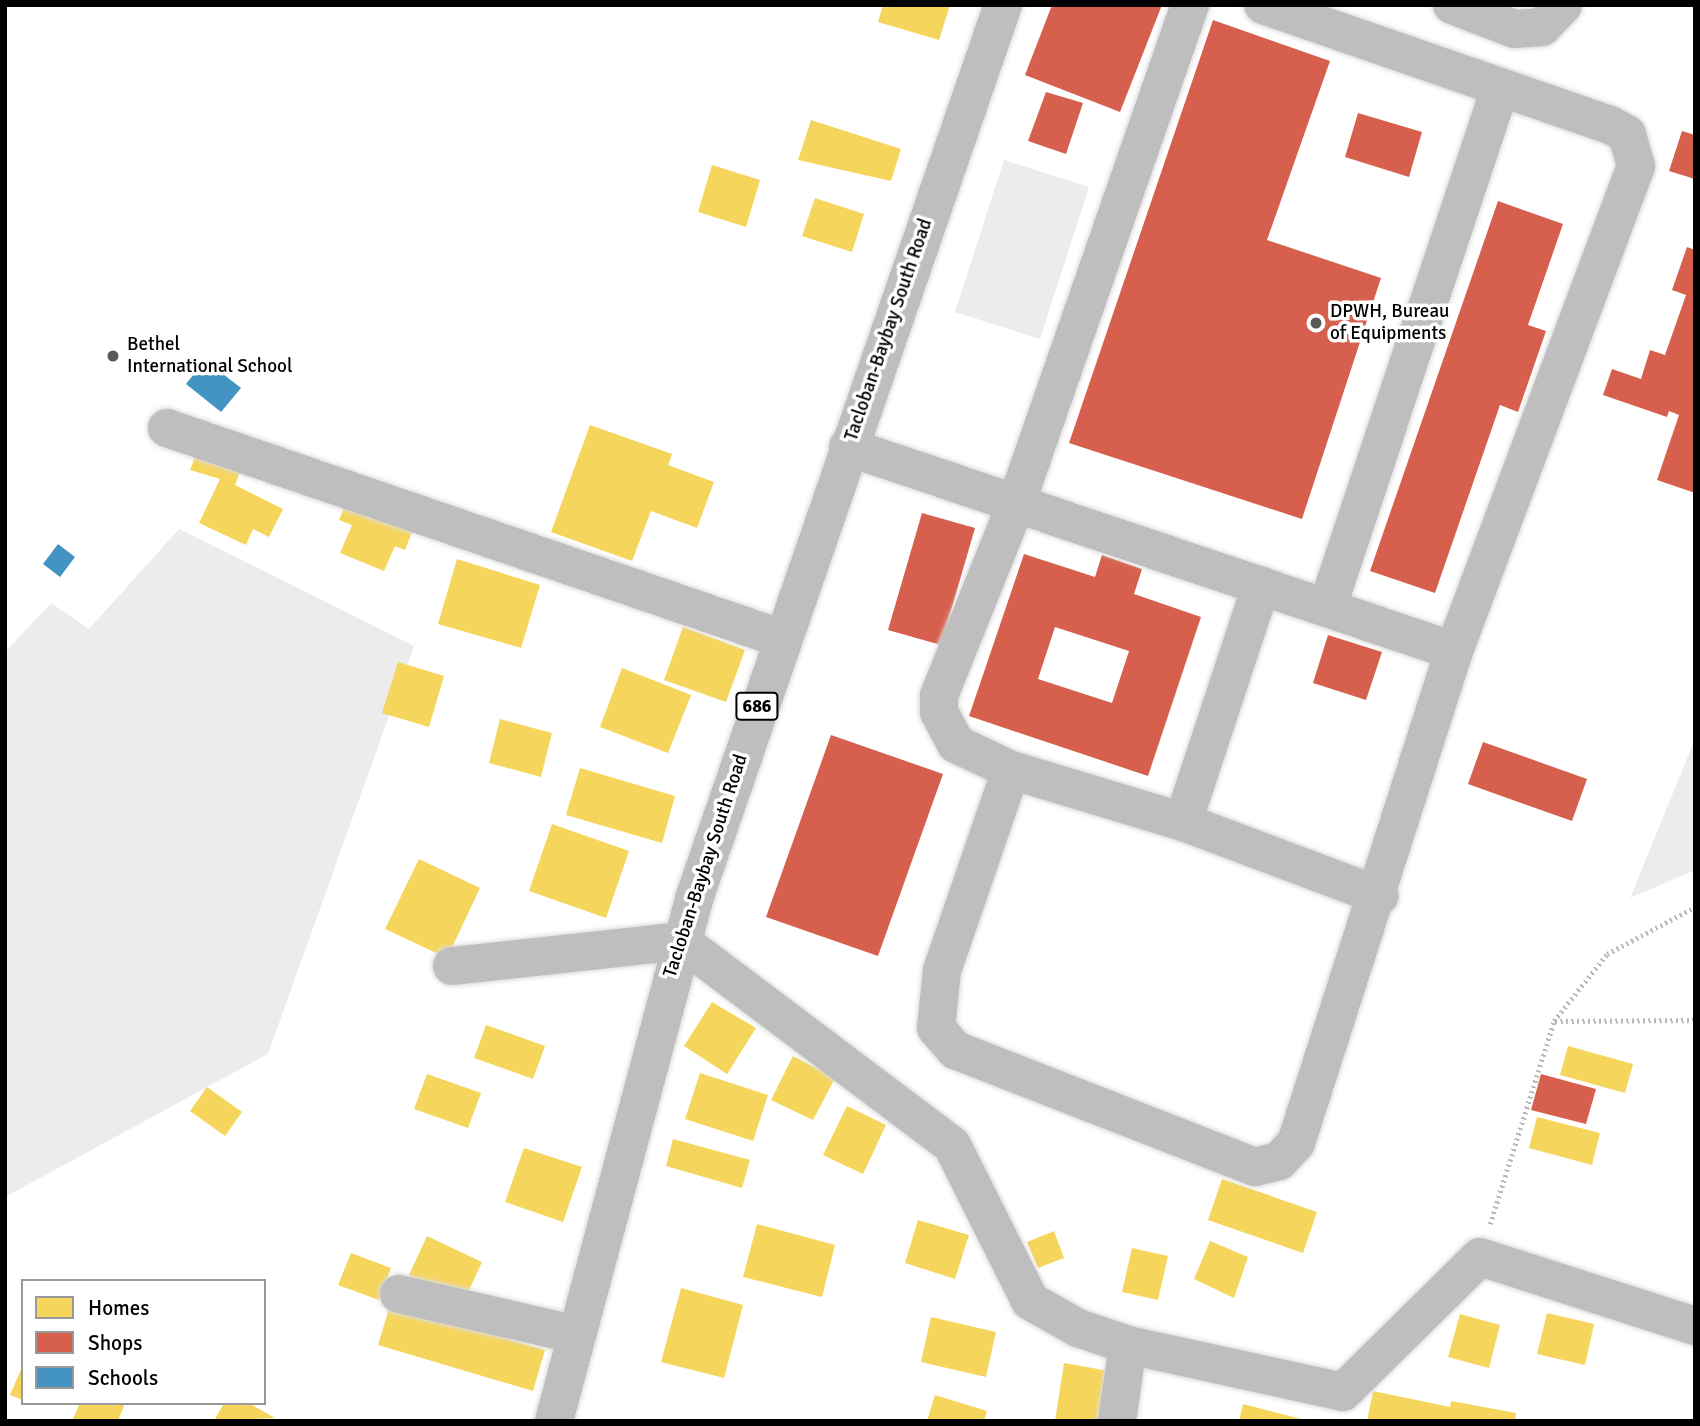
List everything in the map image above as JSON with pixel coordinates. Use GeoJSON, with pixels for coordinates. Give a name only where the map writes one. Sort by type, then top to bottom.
{"type":"FeatureCollection","features":[{"type":"Feature","properties":{"kind":"street","name":"Tacloban-Baybay South Road"},"geometry":{"type":"LineString","coordinates":[[554,1421],[573,1334],[681,941],[780,638],[1003,5]]}},
{"type":"Feature","properties":{"kind":"street"},"geometry":{"type":"LineString","coordinates":[[1190,5],[1016,504],[939,696],[942,726],[956,744],[1011,769],[1183,822],[1380,896]]}},
{"type":"Feature","properties":{"kind":"street"},"geometry":{"type":"LineString","coordinates":[[1011,769],[942,970],[936,1028],[955,1050],[1255,1167],[1279,1161],[1296,1143],[1380,896],[1454,651],[1636,166],[1627,134],[1499,92],[1263,5]]}},
{"type":"Feature","properties":{"kind":"street"},"geometry":{"type":"LineString","coordinates":[[1452,5],[1515,29],[1542,27],[1563,5]]}},
{"type":"Feature","properties":{"kind":"street"},"geometry":{"type":"LineString","coordinates":[[1327,608],[1499,92]]}},
{"type":"Feature","properties":{"kind":"street"},"geometry":{"type":"LineString","coordinates":[[167,428],[780,638]]}},
{"type":"Feature","properties":{"kind":"street"},"geometry":{"type":"LineString","coordinates":[[848,447],[1454,651]]}},
{"type":"Feature","properties":{"kind":"street"},"geometry":{"type":"LineString","coordinates":[[1183,822],[1261,586]]}},
{"type":"Feature","properties":{"kind":"street"},"geometry":{"type":"LineString","coordinates":[[452,966],[681,941],[952,1145],[1030,1301],[1077,1328],[1128,1345],[1340,1406],[1480,1257],[1695,1326]]}},
{"type":"Feature","properties":{"kind":"street"},"geometry":{"type":"LineString","coordinates":[[398,1294],[573,1334]]}},
{"type":"Feature","properties":{"kind":"street"},"geometry":{"type":"LineString","coordinates":[[1117,1421],[1128,1345]]}},
{"type":"Feature","properties":{"kind":"path"},"geometry":{"type":"LineString","coordinates":[[1480,1257],[1554,1021],[1607,954],[1695,907]]}},
{"type":"Feature","properties":{"kind":"path"},"geometry":{"type":"LineString","coordinates":[[1554,1021],[1695,1020]]}},
{"type":"Feature","properties":{"kind":"shaded area"},"geometry":{"type":"Polygon","coordinates":[[[1004,160],[1089,187],[1040,339],[955,312],[1004,160]]]}},
{"type":"Feature","properties":{"kind":"shaded area"},"geometry":{"type":"Polygon","coordinates":[[[179,529],[414,646],[268,1054],[5,1197],[5,652],[51,603],[89,629],[179,529]]]}},
{"type":"Feature","properties":{"kind":"shaded area"},"geometry":{"type":"Polygon","coordinates":[[[1695,739],[1695,870],[1630,898],[1695,739]]]}},
{"type":"Feature","properties":{"kind":"building: Homes"},"geometry":{"type":"Polygon","coordinates":[[[883,5],[950,5],[939,40],[878,22],[883,5]]]}},
{"type":"Feature","properties":{"kind":"building: Homes"},"geometry":{"type":"Polygon","coordinates":[[[811,120],[901,149],[891,181],[798,160],[811,120]]]}},
{"type":"Feature","properties":{"kind":"building: Homes"},"geometry":{"type":"Polygon","coordinates":[[[712,165],[760,180],[746,227],[698,212],[712,165]]]}},
{"type":"Feature","properties":{"kind":"building: Homes"},"geometry":{"type":"Polygon","coordinates":[[[815,198],[864,214],[852,252],[802,236],[815,198]]]}},
{"type":"Feature","properties":{"kind":"building: Homes"},"geometry":{"type":"Polygon","coordinates":[[[590,425],[672,454],[668,465],[714,482],[697,528],[651,511],[632,561],[551,532],[590,425]]]}},
{"type":"Feature","properties":{"kind":"building: Homes"},"geometry":{"type":"Polygon","coordinates":[[[197,452],[242,466],[235,485],[283,509],[269,537],[253,529],[246,545],[199,523],[220,479],[190,470],[197,452]]]}},
{"type":"Feature","properties":{"kind":"building: Homes"},"geometry":{"type":"Polygon","coordinates":[[[348,499],[414,527],[405,550],[395,546],[384,571],[340,553],[352,525],[339,520],[348,499]]]}},
{"type":"Feature","properties":{"kind":"building: Homes"},"geometry":{"type":"Polygon","coordinates":[[[457,559],[540,585],[521,648],[438,624],[457,559]]]}},
{"type":"Feature","properties":{"kind":"building: Homes"},"geometry":{"type":"Polygon","coordinates":[[[683,627],[745,650],[726,702],[664,680],[683,627]]]}},
{"type":"Feature","properties":{"kind":"building: Homes"},"geometry":{"type":"Polygon","coordinates":[[[398,662],[444,676],[429,727],[382,713],[398,662]]]}},
{"type":"Feature","properties":{"kind":"building: Homes"},"geometry":{"type":"Polygon","coordinates":[[[622,668],[691,695],[668,753],[600,727],[622,668]]]}},
{"type":"Feature","properties":{"kind":"building: Homes"},"geometry":{"type":"Polygon","coordinates":[[[500,719],[552,733],[541,777],[489,763],[500,719]]]}},
{"type":"Feature","properties":{"kind":"building: Homes"},"geometry":{"type":"Polygon","coordinates":[[[580,768],[675,796],[662,843],[566,815],[580,768]]]}},
{"type":"Feature","properties":{"kind":"building: Homes"},"geometry":{"type":"Polygon","coordinates":[[[552,824],[629,851],[606,918],[529,891],[552,824]]]}},
{"type":"Feature","properties":{"kind":"building: Homes"},"geometry":{"type":"Polygon","coordinates":[[[419,859],[480,888],[447,958],[385,929],[419,859]]]}},
{"type":"Feature","properties":{"kind":"building: Homes"},"geometry":{"type":"Polygon","coordinates":[[[712,1002],[756,1028],[727,1074],[684,1046],[712,1002]]]}},
{"type":"Feature","properties":{"kind":"building: Homes"},"geometry":{"type":"Polygon","coordinates":[[[486,1025],[545,1046],[533,1079],[474,1058],[486,1025]]]}},
{"type":"Feature","properties":{"kind":"building: Homes"},"geometry":{"type":"Polygon","coordinates":[[[1568,1046],[1633,1064],[1625,1093],[1560,1075],[1568,1046]]]}},
{"type":"Feature","properties":{"kind":"building: Homes"},"geometry":{"type":"Polygon","coordinates":[[[793,1056],[835,1078],[813,1120],[771,1100],[793,1056]]]}},
{"type":"Feature","properties":{"kind":"building: Homes"},"geometry":{"type":"Polygon","coordinates":[[[700,1073],[768,1095],[753,1141],[685,1119],[700,1073]]]}},
{"type":"Feature","properties":{"kind":"building: Homes"},"geometry":{"type":"Polygon","coordinates":[[[427,1074],[481,1093],[468,1128],[414,1109],[427,1074]]]}},
{"type":"Feature","properties":{"kind":"building: Homes"},"geometry":{"type":"Polygon","coordinates":[[[207,1087],[242,1112],[225,1136],[190,1111],[207,1087]]]}},
{"type":"Feature","properties":{"kind":"building: Homes"},"geometry":{"type":"Polygon","coordinates":[[[847,1106],[886,1125],[863,1174],[823,1155],[847,1106]]]}},
{"type":"Feature","properties":{"kind":"building: Homes"},"geometry":{"type":"Polygon","coordinates":[[[1537,1117],[1600,1133],[1592,1165],[1529,1148],[1537,1117]]]}},
{"type":"Feature","properties":{"kind":"building: Homes"},"geometry":{"type":"Polygon","coordinates":[[[673,1139],[750,1160],[742,1188],[666,1166],[673,1139]]]}},
{"type":"Feature","properties":{"kind":"building: Homes"},"geometry":{"type":"Polygon","coordinates":[[[524,1148],[582,1167],[563,1222],[505,1202],[524,1148]]]}},
{"type":"Feature","properties":{"kind":"building: Homes"},"geometry":{"type":"Polygon","coordinates":[[[1222,1179],[1317,1212],[1303,1253],[1208,1220],[1222,1179]]]}},
{"type":"Feature","properties":{"kind":"building: Homes"},"geometry":{"type":"Polygon","coordinates":[[[918,1220],[969,1235],[955,1279],[905,1263],[918,1220]]]}},
{"type":"Feature","properties":{"kind":"building: Homes"},"geometry":{"type":"Polygon","coordinates":[[[757,1224],[835,1245],[822,1297],[743,1277],[757,1224]]]}},
{"type":"Feature","properties":{"kind":"building: Homes"},"geometry":{"type":"Polygon","coordinates":[[[1054,1231],[1064,1258],[1038,1268],[1027,1242],[1054,1231]]]}},
{"type":"Feature","properties":{"kind":"building: Homes"},"geometry":{"type":"Polygon","coordinates":[[[427,1236],[482,1262],[464,1301],[409,1275],[427,1236]]]}},
{"type":"Feature","properties":{"kind":"building: Homes"},"geometry":{"type":"Polygon","coordinates":[[[1210,1241],[1248,1257],[1234,1298],[1194,1279],[1210,1241]]]}},
{"type":"Feature","properties":{"kind":"building: Homes"},"geometry":{"type":"Polygon","coordinates":[[[1132,1248],[1168,1256],[1158,1300],[1122,1292],[1132,1248]]]}},
{"type":"Feature","properties":{"kind":"building: Homes"},"geometry":{"type":"Polygon","coordinates":[[[351,1253],[391,1268],[379,1300],[338,1285],[351,1253]]]}},
{"type":"Feature","properties":{"kind":"building: Homes"},"geometry":{"type":"Polygon","coordinates":[[[681,1288],[743,1305],[724,1378],[661,1362],[681,1288]]]}},
{"type":"Feature","properties":{"kind":"building: Homes"},"geometry":{"type":"Polygon","coordinates":[[[390,1305],[545,1350],[533,1391],[378,1345],[390,1305]]]}},
{"type":"Feature","properties":{"kind":"building: Homes"},"geometry":{"type":"Polygon","coordinates":[[[1547,1313],[1594,1324],[1585,1365],[1537,1354],[1547,1313]]]}},
{"type":"Feature","properties":{"kind":"building: Homes"},"geometry":{"type":"Polygon","coordinates":[[[1460,1314],[1500,1325],[1489,1368],[1448,1357],[1460,1314]]]}},
{"type":"Feature","properties":{"kind":"building: Homes"},"geometry":{"type":"Polygon","coordinates":[[[931,1317],[996,1332],[986,1377],[921,1362],[931,1317]]]}},
{"type":"Feature","properties":{"kind":"building: Homes"},"geometry":{"type":"Polygon","coordinates":[[[1064,1363],[1109,1371],[1101,1421],[1055,1421],[1064,1363]]]}},
{"type":"Feature","properties":{"kind":"building: Homes"},"geometry":{"type":"Polygon","coordinates":[[[21,1370],[21,1399],[10,1395],[21,1370]]]}},
{"type":"Feature","properties":{"kind":"building: Homes"},"geometry":{"type":"Polygon","coordinates":[[[1373,1391],[1450,1407],[1451,1401],[1516,1413],[1515,1421],[1367,1421],[1373,1391]]]}},
{"type":"Feature","properties":{"kind":"building: Homes"},"geometry":{"type":"Polygon","coordinates":[[[935,1395],[987,1411],[984,1421],[927,1421],[935,1395]]]}},
{"type":"Feature","properties":{"kind":"building: Homes"},"geometry":{"type":"Polygon","coordinates":[[[1243,1404],[1305,1420],[1305,1421],[1239,1421],[1243,1404]]]}},
{"type":"Feature","properties":{"kind":"building: Homes"},"geometry":{"type":"Polygon","coordinates":[[[79,1405],[124,1405],[118,1421],[72,1421],[79,1405]]]}},
{"type":"Feature","properties":{"kind":"building: Homes"},"geometry":{"type":"Polygon","coordinates":[[[223,1405],[252,1405],[275,1418],[214,1421],[223,1405]]]}},
{"type":"Feature","properties":{"kind":"building: Shops"},"geometry":{"type":"Polygon","coordinates":[[[1052,5],[1162,5],[1120,112],[1025,75],[1052,5]]]}},
{"type":"Feature","properties":{"kind":"building: Shops"},"geometry":{"type":"Polygon","coordinates":[[[1213,20],[1330,61],[1267,240],[1381,278],[1302,519],[1069,443],[1213,20]]]}},
{"type":"Feature","properties":{"kind":"building: Shops"},"geometry":{"type":"Polygon","coordinates":[[[1046,92],[1083,103],[1066,154],[1028,141],[1046,92]]]}},
{"type":"Feature","properties":{"kind":"building: Shops"},"geometry":{"type":"Polygon","coordinates":[[[1358,113],[1422,132],[1409,177],[1345,157],[1358,113]]]}},
{"type":"Feature","properties":{"kind":"building: Shops"},"geometry":{"type":"Polygon","coordinates":[[[1682,131],[1695,135],[1695,179],[1669,171],[1682,131]]]}},
{"type":"Feature","properties":{"kind":"building: Shops"},"geometry":{"type":"Polygon","coordinates":[[[1498,201],[1563,224],[1528,325],[1546,331],[1518,412],[1500,405],[1435,593],[1370,571],[1498,201]]]}},
{"type":"Feature","properties":{"kind":"building: Shops"},"geometry":{"type":"Polygon","coordinates":[[[1687,247],[1695,250],[1695,493],[1657,480],[1679,415],[1669,411],[1667,417],[1603,395],[1612,369],[1641,379],[1650,350],[1665,355],[1686,295],[1672,290],[1687,247]]]}},
{"type":"Feature","properties":{"kind":"building: Shops"},"geometry":{"type":"Polygon","coordinates":[[[922,513],[975,528],[941,645],[888,630],[922,513]]]}},
{"type":"Feature","properties":{"kind":"building: Shops"},"geometry":{"type":"Polygon","coordinates":[[[1024,554],[1095,577],[1102,555],[1142,569],[1134,594],[1201,617],[1148,776],[969,716],[1024,554]],[[1055,627],[1038,679],[1112,703],[1129,651],[1055,627]]]}},
{"type":"Feature","properties":{"kind":"building: Shops"},"geometry":{"type":"Polygon","coordinates":[[[1328,635],[1382,652],[1366,700],[1313,683],[1328,635]]]}},
{"type":"Feature","properties":{"kind":"building: Shops"},"geometry":{"type":"Polygon","coordinates":[[[831,735],[943,774],[878,956],[766,917],[831,735]]]}},
{"type":"Feature","properties":{"kind":"building: Shops"},"geometry":{"type":"Polygon","coordinates":[[[1483,742],[1587,779],[1572,821],[1468,784],[1483,742]]]}},
{"type":"Feature","properties":{"kind":"building: Shops"},"geometry":{"type":"Polygon","coordinates":[[[1541,1074],[1596,1089],[1586,1124],[1531,1110],[1541,1074]]]}},
{"type":"Feature","properties":{"kind":"building: Schools"},"geometry":{"type":"Polygon","coordinates":[[[205,360],[241,388],[221,412],[186,384],[205,360]]]}},
{"type":"Feature","properties":{"kind":"building: Schools"},"geometry":{"type":"Polygon","coordinates":[[[58,544],[75,557],[60,577],[43,564],[58,544]]]}},
{"type":"Feature","properties":{"kind":"place","name":"DPWH, Bureau of Equipments"},"geometry":{"type":"Point","coordinates":[1316,323]}},
{"type":"Feature","properties":{"kind":"place","name":"Bethel International School"},"geometry":{"type":"Point","coordinates":[113,356]}}]}
